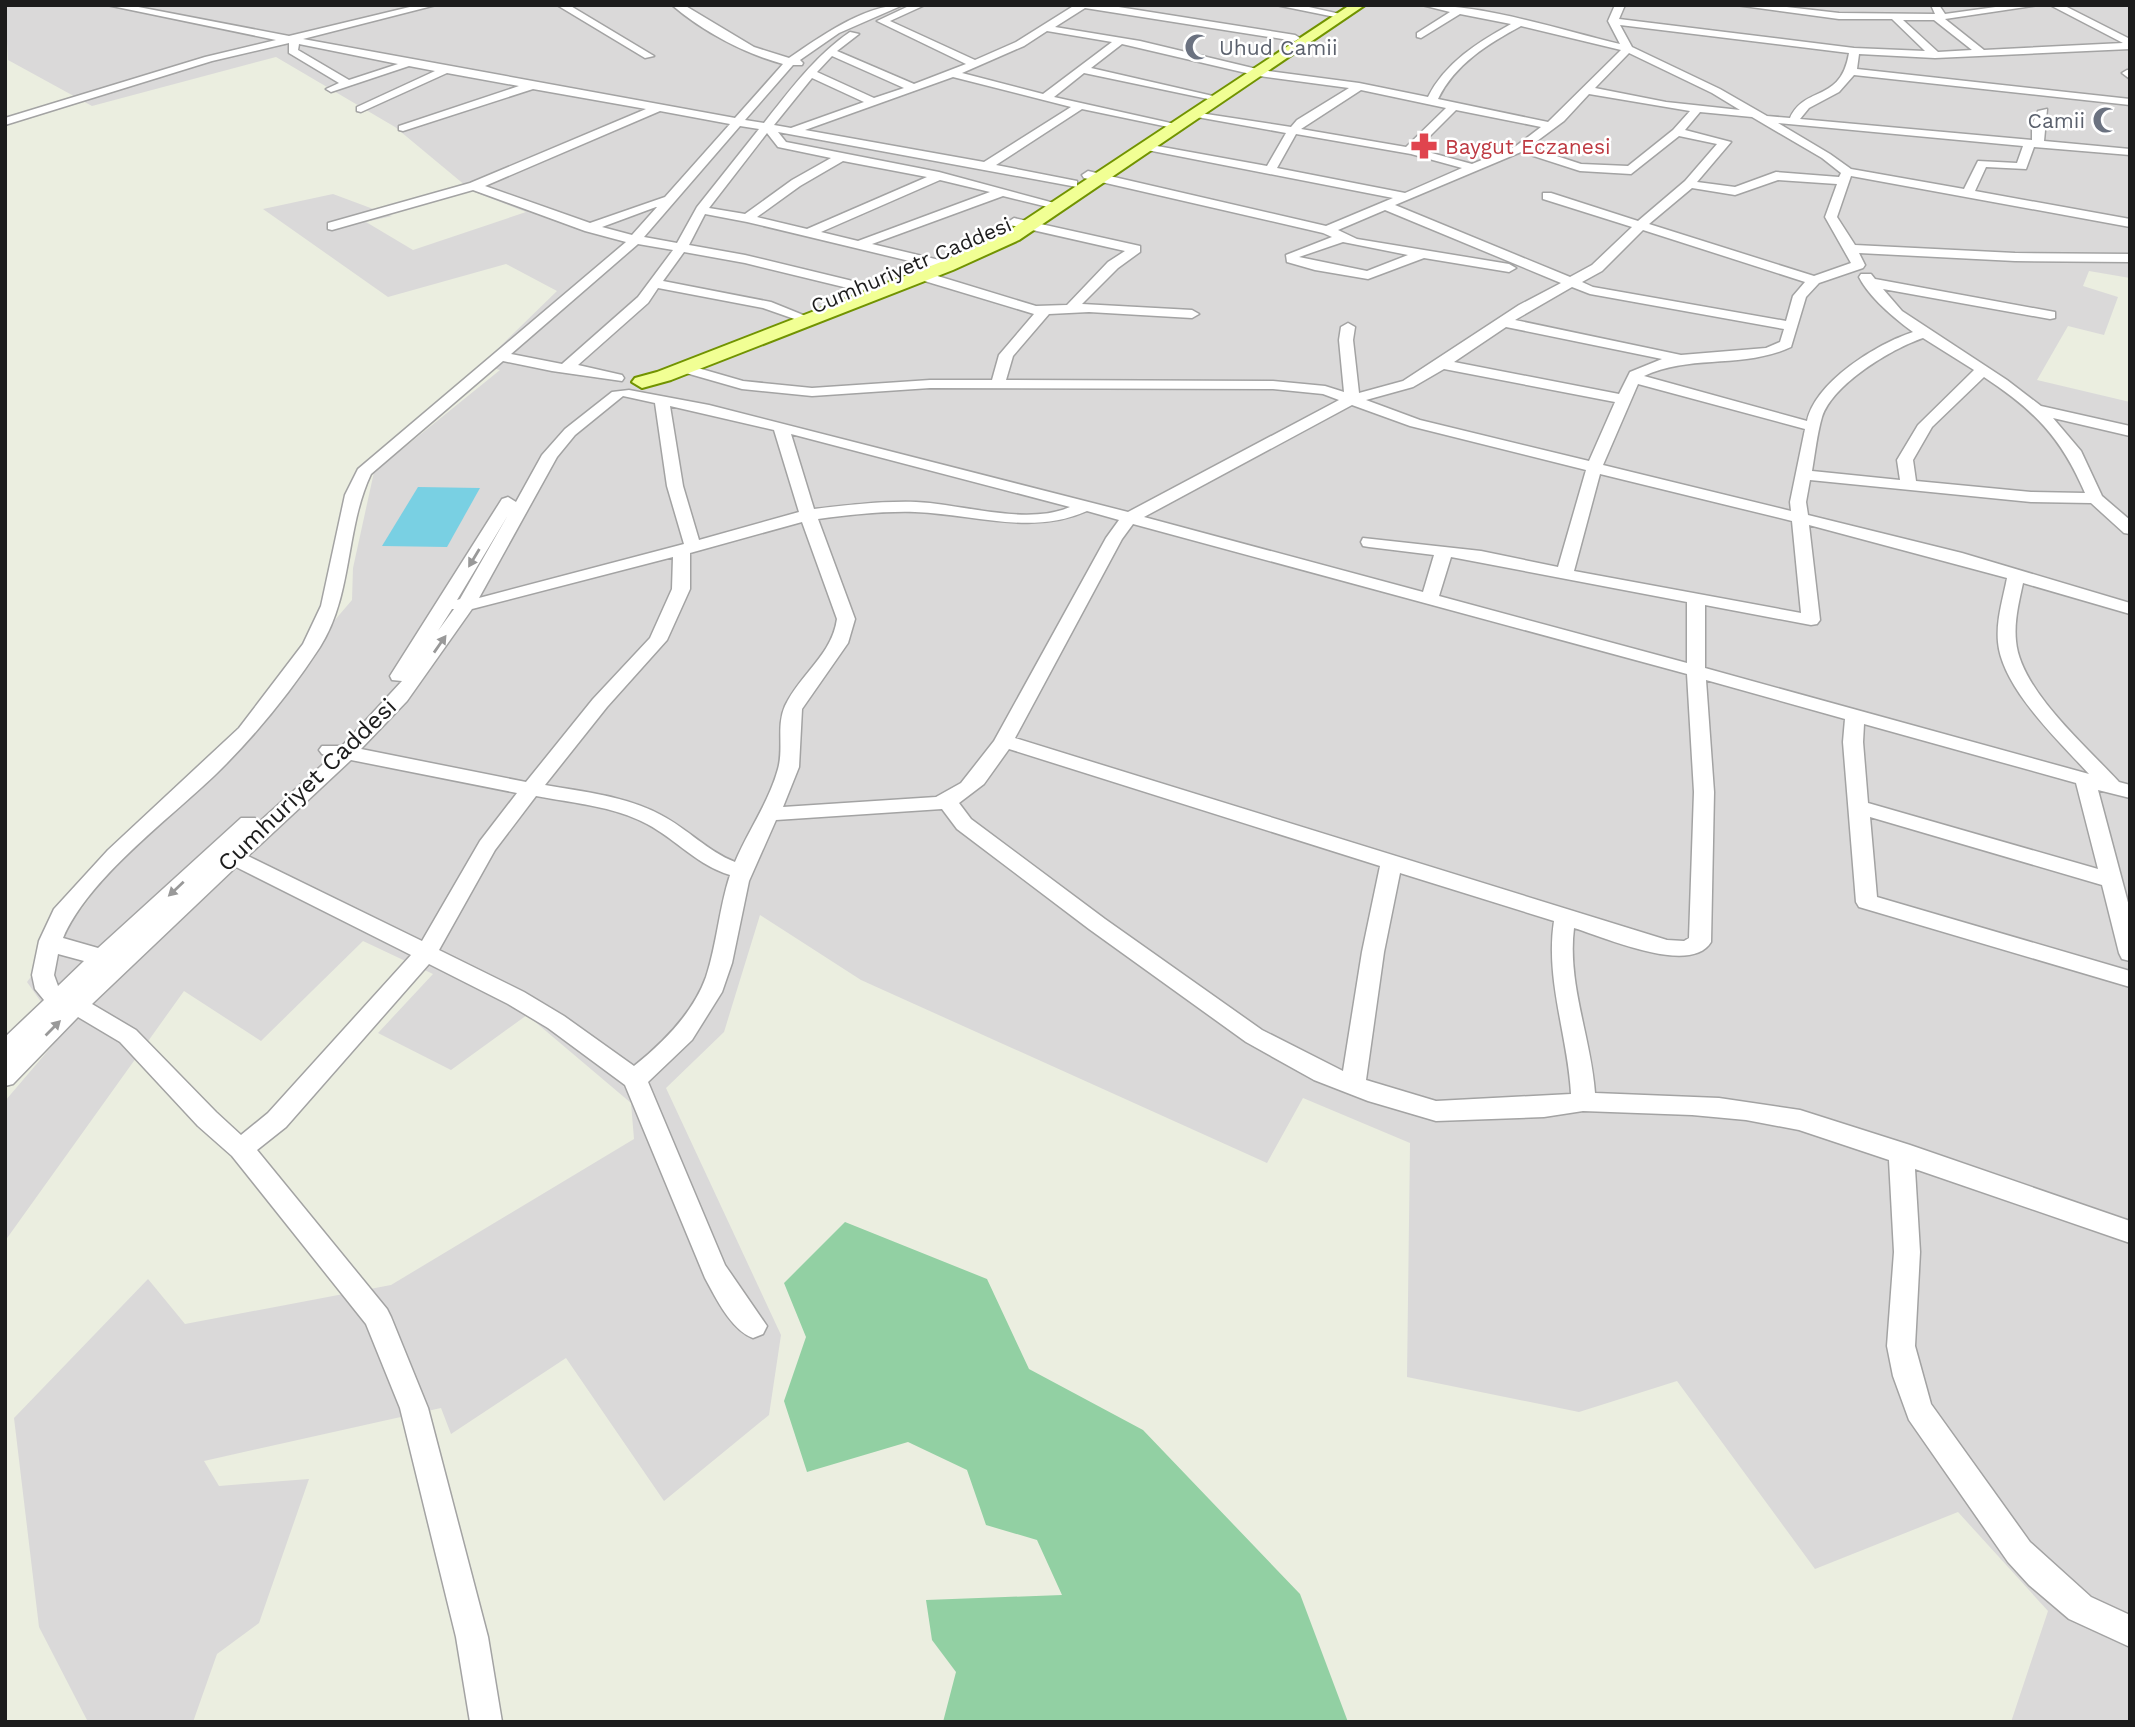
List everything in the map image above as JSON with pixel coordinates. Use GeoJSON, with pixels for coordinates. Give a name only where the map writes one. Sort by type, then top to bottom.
{"type":"FeatureCollection","features":[{"type":"Feature","properties":{"kind":"main road"},"geometry":{"type":"LineString","coordinates":[[1255,71],[1359,5]]}},
{"type":"Feature","properties":{"kind":"main road"},"geometry":{"type":"LineString","coordinates":[[640,382],[684,368],[801,317],[925,268],[947,266],[1013,236],[1022,223],[1146,147],[1170,125],[1209,104],[1296,38],[1341,9]]}},
{"type":"Feature","properties":{"kind":"main road","name":"Cumhuriyetr Caddesi"},"geometry":{"type":"LineString","coordinates":[[640,382],[645,371],[801,317],[859,287],[904,270],[925,268],[1022,223],[1073,184],[1094,177],[1170,125]]}},
{"type":"Feature","properties":{"kind":"street"},"geometry":{"type":"LineString","coordinates":[[113,5],[294,42],[986,166],[1073,184]]}},
{"type":"Feature","properties":{"kind":"street"},"geometry":{"type":"LineString","coordinates":[[150,12],[176,5]]}},
{"type":"Feature","properties":{"kind":"street"},"geometry":{"type":"LineString","coordinates":[[5,122],[178,67],[282,39],[431,5]]}},
{"type":"Feature","properties":{"kind":"street"},"geometry":{"type":"LineString","coordinates":[[562,5],[649,56]]}},
{"type":"Feature","properties":{"kind":"street"},"geometry":{"type":"LineString","coordinates":[[677,5],[772,60],[814,69],[873,102]]}},
{"type":"Feature","properties":{"kind":"street"},"geometry":{"type":"LineString","coordinates":[[486,1722],[472,1637],[414,1408],[377,1317],[241,1149],[207,1119],[128,1036],[46,989],[43,982],[50,941],[62,914],[115,855],[246,732],[312,645],[330,606],[353,495],[364,472],[636,239],[789,63],[836,31],[898,5]]}},
{"type":"Feature","properties":{"kind":"street"},"geometry":{"type":"LineString","coordinates":[[565,369],[634,309],[656,284],[682,246],[701,210],[830,52],[843,41],[920,5]]}},
{"type":"Feature","properties":{"kind":"street"},"geometry":{"type":"LineString","coordinates":[[792,131],[952,74],[1020,44],[1084,5],[1296,38]]}},
{"type":"Feature","properties":{"kind":"street"},"geometry":{"type":"LineString","coordinates":[[1281,5],[1341,9]]}},
{"type":"Feature","properties":{"kind":"street"},"geometry":{"type":"LineString","coordinates":[[1427,5],[1520,23],[1628,49],[1716,91],[1759,116],[1826,156],[1846,176]]}},
{"type":"Feature","properties":{"kind":"street"},"geometry":{"type":"LineString","coordinates":[[1421,35],[1476,5]]}},
{"type":"Feature","properties":{"kind":"street"},"geometry":{"type":"LineString","coordinates":[[1741,5],[1802,9],[1843,25],[2034,5]]}},
{"type":"Feature","properties":{"kind":"street"},"geometry":{"type":"LineString","coordinates":[[1933,5],[1939,17],[1982,53]]}},
{"type":"Feature","properties":{"kind":"street"},"geometry":{"type":"LineString","coordinates":[[2055,5],[2130,45]]}},
{"type":"Feature","properties":{"kind":"street"},"geometry":{"type":"LineString","coordinates":[[1172,27],[1183,21],[1197,6]]}},
{"type":"Feature","properties":{"kind":"street"},"geometry":{"type":"LineString","coordinates":[[1614,8],[1613,21],[1628,49]]}},
{"type":"Feature","properties":{"kind":"street"},"geometry":{"type":"LineString","coordinates":[[1896,19],[1935,55]]}},
{"type":"Feature","properties":{"kind":"street"},"geometry":{"type":"LineString","coordinates":[[882,21],[975,64]]}},
{"type":"Feature","properties":{"kind":"street"},"geometry":{"type":"LineString","coordinates":[[1613,21],[1854,51],[1935,55],[2130,45]]}},
{"type":"Feature","properties":{"kind":"street"},"geometry":{"type":"LineString","coordinates":[[1432,101],[1438,86],[1489,38],[1520,23]]}},
{"type":"Feature","properties":{"kind":"street"},"geometry":{"type":"LineString","coordinates":[[1794,121],[1795,114],[1802,107],[1835,90],[1852,72],[1854,51],[1843,25]]}},
{"type":"Feature","properties":{"kind":"street"},"geometry":{"type":"LineString","coordinates":[[1046,28],[1140,44],[1255,71],[1359,86],[1551,126]]}},
{"type":"Feature","properties":{"kind":"street"},"geometry":{"type":"LineString","coordinates":[[1140,44],[1150,38]]}},
{"type":"Feature","properties":{"kind":"street"},"geometry":{"type":"LineString","coordinates":[[1045,98],[1120,41]]}},
{"type":"Feature","properties":{"kind":"street"},"geometry":{"type":"LineString","coordinates":[[294,42],[293,51],[347,83]]}},
{"type":"Feature","properties":{"kind":"street"},"geometry":{"type":"LineString","coordinates":[[1327,230],[1520,148],[1551,126],[1628,49]]}},
{"type":"Feature","properties":{"kind":"street"},"geometry":{"type":"LineString","coordinates":[[830,52],[914,88]]}},
{"type":"Feature","properties":{"kind":"street"},"geometry":{"type":"LineString","coordinates":[[331,89],[411,63]]}},
{"type":"Feature","properties":{"kind":"street"},"geometry":{"type":"LineString","coordinates":[[1080,69],[1209,104],[1408,150],[1473,168]]}},
{"type":"Feature","properties":{"kind":"street"},"geometry":{"type":"LineString","coordinates":[[361,108],[446,70]]}},
{"type":"Feature","properties":{"kind":"street"},"geometry":{"type":"LineString","coordinates":[[1852,72],[2130,102]]}},
{"type":"Feature","properties":{"kind":"street"},"geometry":{"type":"LineString","coordinates":[[952,74],[1079,106],[1170,125]]}},
{"type":"Feature","properties":{"kind":"street"},"geometry":{"type":"LineString","coordinates":[[403,128],[532,85]]}},
{"type":"Feature","properties":{"kind":"street"},"geometry":{"type":"LineString","coordinates":[[1270,171],[1293,124],[1306,120],[1359,86]]}},
{"type":"Feature","properties":{"kind":"street"},"geometry":{"type":"LineString","coordinates":[[1587,90],[1697,109],[1794,121],[2130,152]]}},
{"type":"Feature","properties":{"kind":"street"},"geometry":{"type":"LineString","coordinates":[[986,166],[1079,106]]}},
{"type":"Feature","properties":{"kind":"street"},"geometry":{"type":"LineString","coordinates":[[1408,150],[1454,106]]}},
{"type":"Feature","properties":{"kind":"street"},"geometry":{"type":"LineString","coordinates":[[332,226],[474,186],[659,108]]}},
{"type":"Feature","properties":{"kind":"street"},"geometry":{"type":"LineString","coordinates":[[1520,148],[1580,167],[1627,171],[1634,169],[1677,132],[1697,109]]}},
{"type":"Feature","properties":{"kind":"street"},"geometry":{"type":"LineString","coordinates":[[1969,194],[1982,163],[2022,167],[2034,144],[2043,111]]}},
{"type":"Feature","properties":{"kind":"street"},"geometry":{"type":"LineString","coordinates":[[768,127],[782,145],[939,176],[1048,204]]}},
{"type":"Feature","properties":{"kind":"street"},"geometry":{"type":"LineString","coordinates":[[771,814],[947,802],[967,791],[1004,741],[1114,538],[1129,518],[1352,399],[1408,384],[1524,308],[1597,268],[1689,184],[1725,142],[1677,132]]}},
{"type":"Feature","properties":{"kind":"street"},"geometry":{"type":"LineString","coordinates":[[1146,147],[1404,196]]}},
{"type":"Feature","properties":{"kind":"street"},"geometry":{"type":"LineString","coordinates":[[747,218],[796,183],[841,157]]}},
{"type":"Feature","properties":{"kind":"street"},"geometry":{"type":"LineString","coordinates":[[808,233],[939,176]]}},
{"type":"Feature","properties":{"kind":"street"},"geometry":{"type":"LineString","coordinates":[[1689,184],[1735,191],[1748,188],[1772,176],[1846,176],[1969,194],[2130,223]]}},
{"type":"Feature","properties":{"kind":"street"},"geometry":{"type":"LineString","coordinates":[[1846,176],[1831,217],[1868,282],[1897,314],[2040,410],[2070,446],[2095,498],[2123,517],[2130,529]]}},
{"type":"Feature","properties":{"kind":"street"},"geometry":{"type":"LineString","coordinates":[[1094,177],[1327,230],[1340,238],[1512,268],[1536,269]]}},
{"type":"Feature","properties":{"kind":"street"},"geometry":{"type":"LineString","coordinates":[[474,186],[589,228],[682,246],[859,287]]}},
{"type":"Feature","properties":{"kind":"street"},"geometry":{"type":"LineString","coordinates":[[858,245],[1002,192]]}},
{"type":"Feature","properties":{"kind":"street"},"geometry":{"type":"LineString","coordinates":[[1547,196],[1814,280]]}},
{"type":"Feature","properties":{"kind":"street"},"geometry":{"type":"LineString","coordinates":[[589,228],[652,204],[670,200]]}},
{"type":"Feature","properties":{"kind":"street"},"geometry":{"type":"LineString","coordinates":[[1384,205],[1572,284],[1600,293],[1792,326]]}},
{"type":"Feature","properties":{"kind":"street"},"geometry":{"type":"LineString","coordinates":[[701,210],[747,218],[858,245],[925,268],[1017,307],[1044,311],[1070,309],[1192,314]]}},
{"type":"Feature","properties":{"kind":"street"},"geometry":{"type":"LineString","coordinates":[[1022,223],[1135,249],[1113,265],[1070,309]]}},
{"type":"Feature","properties":{"kind":"street"},"geometry":{"type":"LineString","coordinates":[[1340,238],[1292,255],[1292,259],[1315,266],[1368,275],[1427,253]]}},
{"type":"Feature","properties":{"kind":"street"},"geometry":{"type":"LineString","coordinates":[[1851,249],[2015,257],[2130,258]]}},
{"type":"Feature","properties":{"kind":"street"},"geometry":{"type":"LineString","coordinates":[[1565,573],[1595,466],[1634,378],[1656,365],[1682,359],[1769,352],[1786,344],[1800,296],[1814,280],[1858,265]]}},
{"type":"Feature","properties":{"kind":"street"},"geometry":{"type":"LineString","coordinates":[[1868,282],[2050,316]]}},
{"type":"Feature","properties":{"kind":"street"},"geometry":{"type":"LineString","coordinates":[[656,284],[692,289],[801,317]]}},
{"type":"Feature","properties":{"kind":"street"},"geometry":{"type":"LineString","coordinates":[[998,384],[1006,355],[1044,311]]}},
{"type":"Feature","properties":{"kind":"street"},"geometry":{"type":"LineString","coordinates":[[1504,322],[1682,359]]}},
{"type":"Feature","properties":{"kind":"street"},"geometry":{"type":"LineString","coordinates":[[1348,327],[1346,340],[1352,399]]}},
{"type":"Feature","properties":{"kind":"street"},"geometry":{"type":"LineString","coordinates":[[1369,542],[1444,551],[1811,620],[1798,502],[1815,416],[1827,394],[1865,363],[1901,341],[1924,333]]}},
{"type":"Feature","properties":{"kind":"street"},"geometry":{"type":"LineString","coordinates":[[501,356],[565,369]]}},
{"type":"Feature","properties":{"kind":"street"},"geometry":{"type":"LineString","coordinates":[[1442,364],[1623,399]]}},
{"type":"Feature","properties":{"kind":"street"},"geometry":{"type":"LineString","coordinates":[[684,368],[742,385],[789,391],[834,392],[930,384],[1273,385],[1325,390],[1415,423],[1595,466],[2016,574],[2130,609]]}},
{"type":"Feature","properties":{"kind":"street"},"geometry":{"type":"LineString","coordinates":[[565,369],[568,377],[574,380],[662,402],[709,409],[1129,518],[2121,789]]}},
{"type":"Feature","properties":{"kind":"street"},"geometry":{"type":"LineString","coordinates":[[1908,484],[1905,460],[1926,425],[1982,370]]}},
{"type":"Feature","properties":{"kind":"street"},"geometry":{"type":"LineString","coordinates":[[1634,378],[1813,427]]}},
{"type":"Feature","properties":{"kind":"street"},"geometry":{"type":"LineString","coordinates":[[614,389],[640,382],[709,409]]}},
{"type":"Feature","properties":{"kind":"street","name":"Cumhuriyet Caddesi"},"geometry":{"type":"LineString","coordinates":[[5,1052],[67,1002],[225,853],[400,697],[466,605],[550,455],[614,389]]}},
{"type":"Feature","properties":{"kind":"street","name":"Cumhuriyet Caddesi"},"geometry":{"type":"LineString","coordinates":[[337,752],[395,681],[445,606],[541,447],[564,421],[614,389]]}},
{"type":"Feature","properties":{"kind":"street"},"geometry":{"type":"LineString","coordinates":[[241,1149],[277,1120],[426,953],[486,846],[600,703],[658,640],[681,589],[687,548],[662,402]]}},
{"type":"Feature","properties":{"kind":"street"},"geometry":{"type":"LineString","coordinates":[[2040,410],[2130,430]]}},
{"type":"Feature","properties":{"kind":"street"},"geometry":{"type":"LineString","coordinates":[[635,1079],[677,1042],[707,1000],[716,978],[741,872],[771,814],[790,761],[789,722],[793,709],[806,685],[843,637],[846,628],[846,620],[807,515],[781,428]]}},
{"type":"Feature","properties":{"kind":"street"},"geometry":{"type":"LineString","coordinates":[[1803,475],[2031,497],[2095,498]]}},
{"type":"Feature","properties":{"kind":"street"},"geometry":{"type":"LineString","coordinates":[[445,606],[466,605],[807,515],[913,507],[990,515],[1051,517],[1070,513],[1083,506]]}},
{"type":"Feature","properties":{"kind":"street"},"geometry":{"type":"LineString","coordinates":[[1429,599],[1444,551]]}},
{"type":"Feature","properties":{"kind":"street"},"geometry":{"type":"LineString","coordinates":[[2016,574],[2007,626],[2008,651],[2031,696],[2121,789]]}},
{"type":"Feature","properties":{"kind":"street"},"geometry":{"type":"LineString","coordinates":[[1004,741],[1565,917],[1667,948],[1688,949],[1700,942],[1703,936],[1704,792],[1696,671],[1696,598]]}},
{"type":"Feature","properties":{"kind":"street"},"geometry":{"type":"LineString","coordinates":[[1855,716],[1853,742],[1867,902],[2130,979]]}},
{"type":"Feature","properties":{"kind":"street"},"geometry":{"type":"LineString","coordinates":[[337,752],[421,766],[638,812],[663,824],[706,860],[741,872]]}},
{"type":"Feature","properties":{"kind":"street"},"geometry":{"type":"LineString","coordinates":[[2085,779],[2130,953]]}},
{"type":"Feature","properties":{"kind":"street"},"geometry":{"type":"LineString","coordinates":[[947,802],[964,824],[1254,1036],[1353,1086],[1436,1111],[1544,1107],[1583,1101],[1711,1105],[1750,1109],[1800,1120],[1901,1152],[2130,1232]]}},
{"type":"Feature","properties":{"kind":"street"},"geometry":{"type":"LineString","coordinates":[[1859,807],[2111,880]]}},
{"type":"Feature","properties":{"kind":"street"},"geometry":{"type":"LineString","coordinates":[[225,853],[471,974],[536,1010],[635,1079],[714,1270],[728,1294],[753,1326]]}},
{"type":"Feature","properties":{"kind":"street","name":"Cumhuriyet Caddesi"},"geometry":{"type":"LineString","coordinates":[[5,1077],[102,957],[225,853]]}},
{"type":"Feature","properties":{"kind":"street"},"geometry":{"type":"LineString","coordinates":[[1353,1086],[1373,952],[1392,861]]}},
{"type":"Feature","properties":{"kind":"street"},"geometry":{"type":"LineString","coordinates":[[1565,917],[1560,951],[1562,973],[1579,1056],[1583,1101]]}},
{"type":"Feature","properties":{"kind":"street"},"geometry":{"type":"LineString","coordinates":[[50,941],[68,949],[102,957]]}},
{"type":"Feature","properties":{"kind":"street"},"geometry":{"type":"LineString","coordinates":[[1901,1152],[1907,1241],[1901,1346],[1907,1376],[1919,1411],[2019,1552],[2040,1574],[2080,1608],[2130,1631]]}},
{"type":"Feature","properties":{"kind":"shaded area"},"geometry":{"type":"Polygon","coordinates":[[[5,5],[2130,5],[2130,278],[2089,271],[2083,286],[2118,297],[2104,335],[2068,326],[2037,380],[2130,402],[2130,1722],[2011,1722],[2048,1611],[1958,1512],[1815,1569],[1677,1381],[1579,1412],[1407,1377],[1410,1143],[1303,1098],[1267,1163],[861,980],[760,915],[724,1032],[666,1088],[781,1335],[769,1415],[664,1501],[566,1358],[451,1434],[441,1408],[204,1461],[219,1486],[309,1479],[259,1623],[217,1654],[193,1722],[88,1722],[39,1627],[14,1418],[148,1279],[185,1324],[391,1285],[634,1139],[631,1103],[527,1015],[451,1070],[378,1033],[433,974],[363,941],[261,1041],[184,991],[5,1241],[5,1101],[63,1033],[27,982],[109,872],[257,732],[299,679],[328,628],[352,600],[353,568],[374,472],[500,370],[481,365],[557,291],[506,264],[388,297],[263,209],[333,194],[392,216],[366,222],[413,250],[526,212],[472,191],[395,127],[276,57],[92,106],[8,60],[5,5]]]}},
{"type":"Feature","properties":{"kind":"shaded area"},"geometry":{"type":"Polygon","coordinates":[[[418,487],[480,488],[447,547],[382,546],[418,487]]]}},
{"type":"Feature","properties":{"kind":"green space"},"geometry":{"type":"Polygon","coordinates":[[[845,1222],[987,1279],[1029,1369],[1143,1430],[1300,1594],[1348,1722],[943,1722],[956,1672],[932,1640],[926,1600],[1062,1595],[1037,1540],[986,1525],[967,1470],[908,1442],[807,1472],[784,1401],[806,1337],[784,1283],[845,1222]]]}},
{"type":"Feature","properties":{"kind":"place","name":"Uhud Camii"},"geometry":{"type":"Point","coordinates":[1198,47]}},
{"type":"Feature","properties":{"kind":"place","name":"Camii"},"geometry":{"type":"Point","coordinates":[2106,120]}},
{"type":"Feature","properties":{"kind":"place","name":"Baygut Eczanesi"},"geometry":{"type":"Point","coordinates":[1424,146]}}]}
